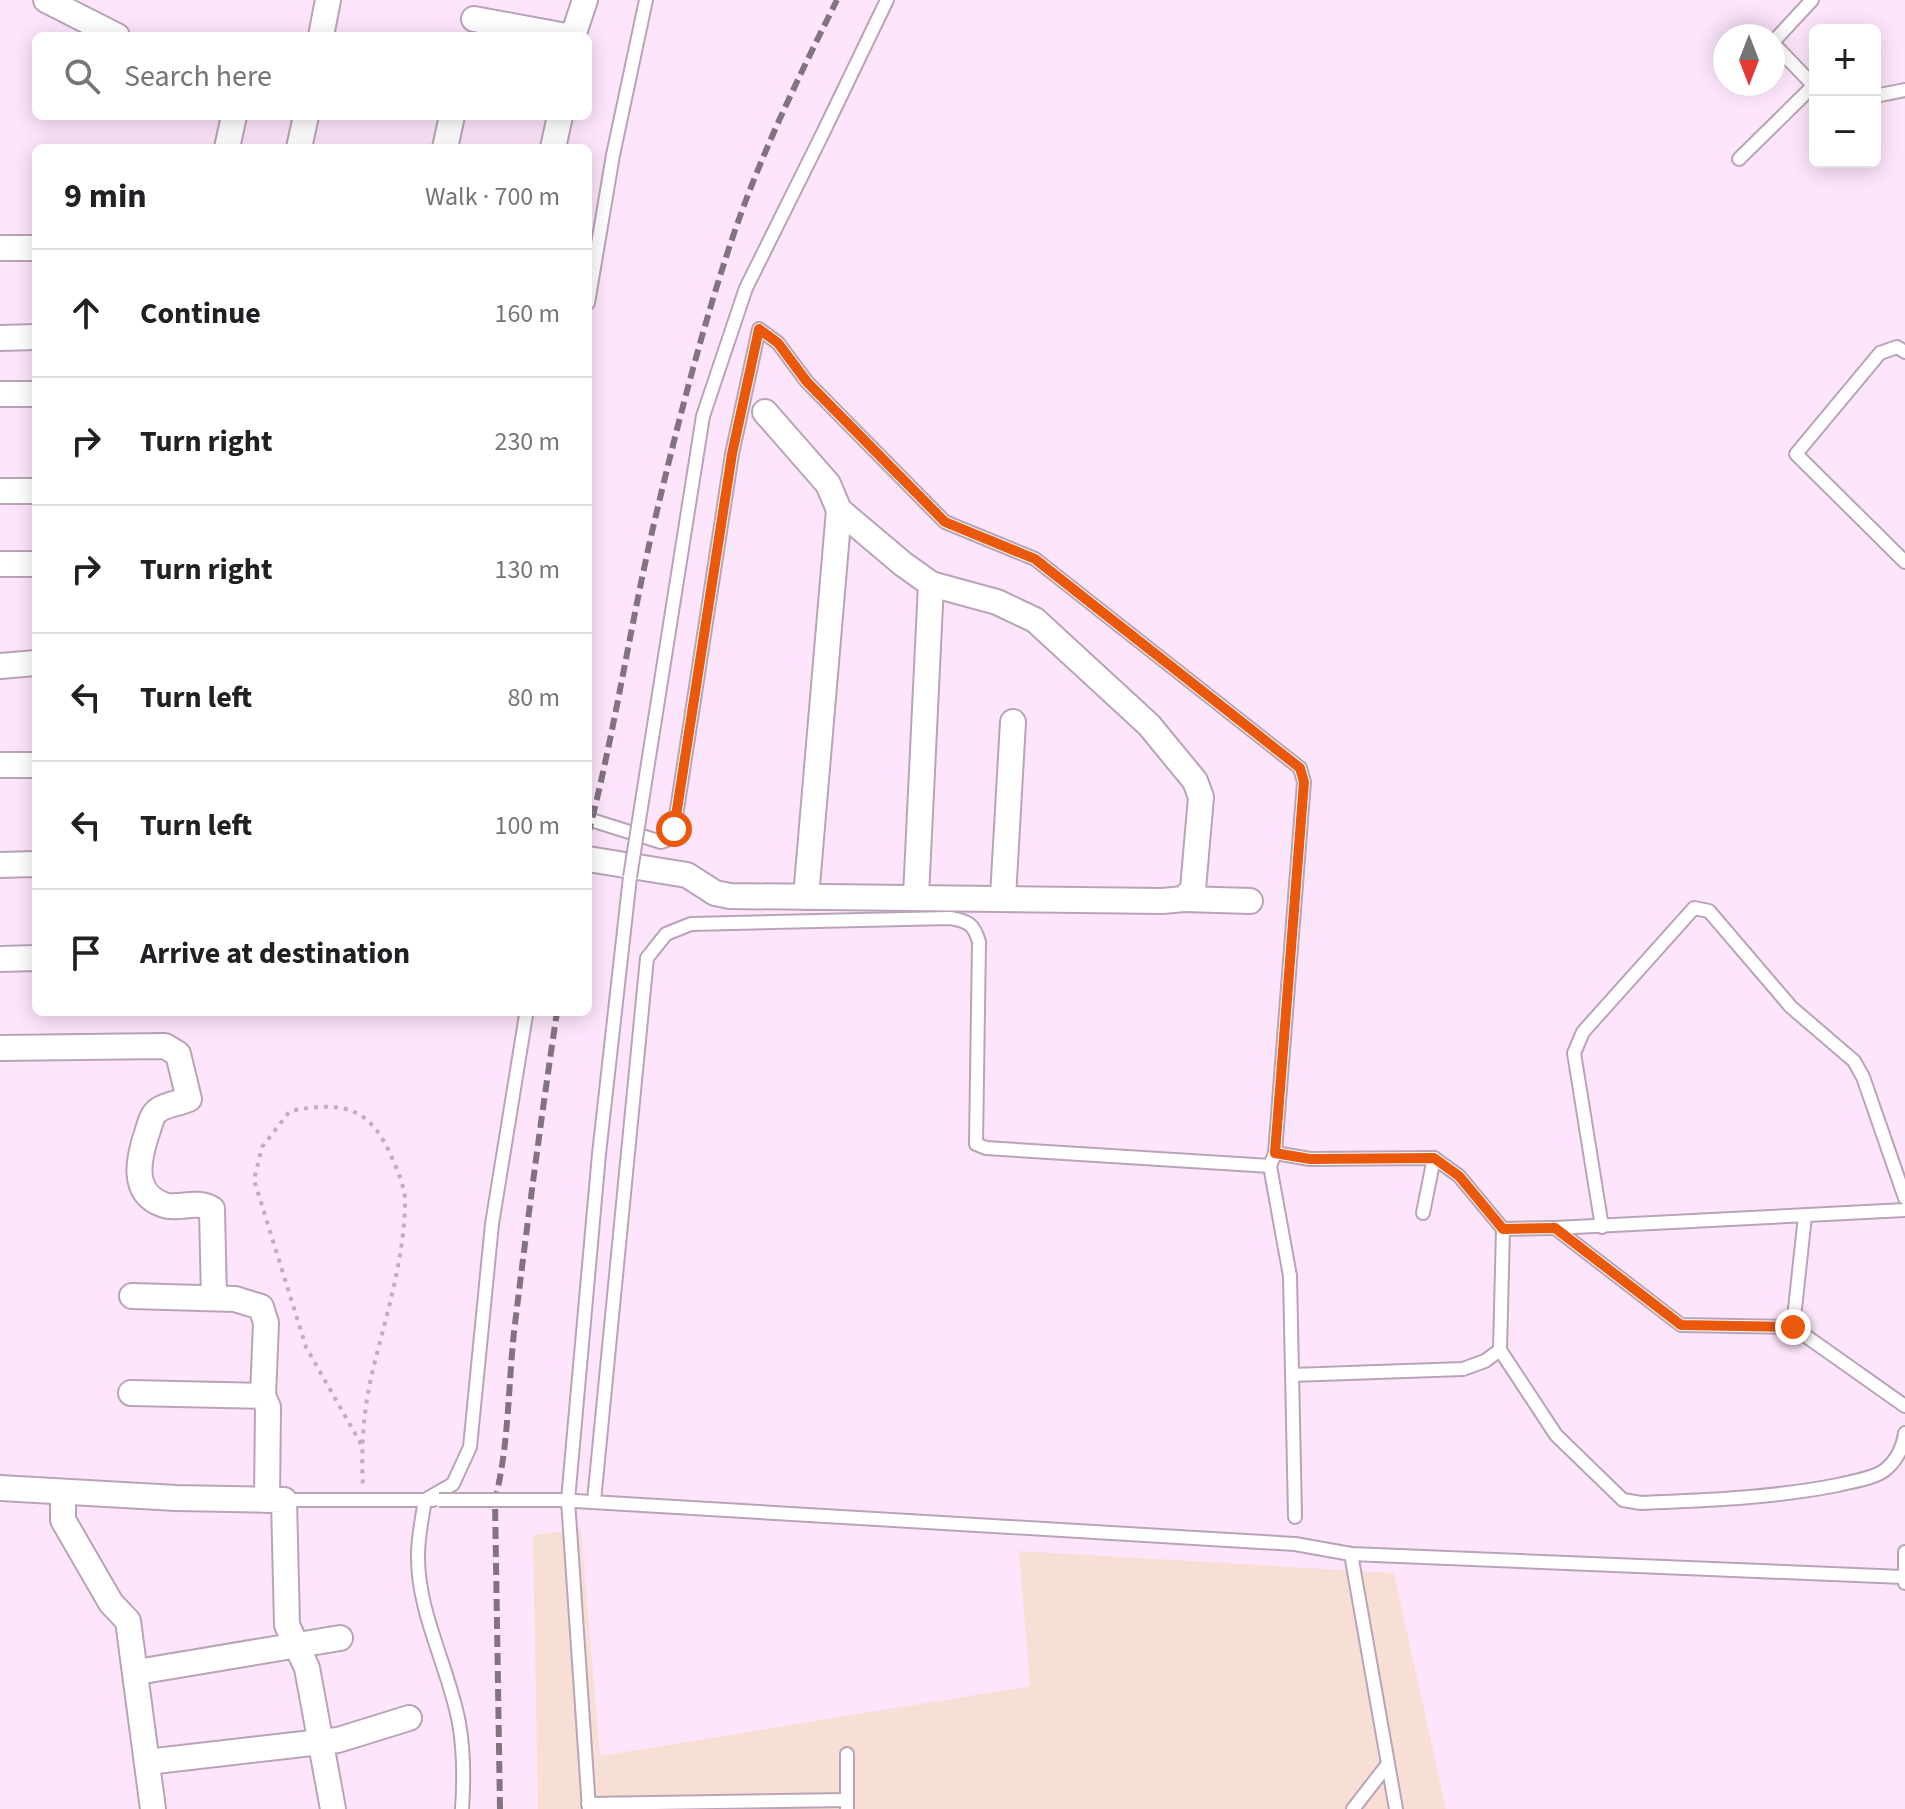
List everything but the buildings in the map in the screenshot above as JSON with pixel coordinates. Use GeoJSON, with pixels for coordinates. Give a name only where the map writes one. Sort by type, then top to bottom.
{"type":"FeatureCollection","features":[{"type":"Feature","properties":{"kind":"street"},"geometry":{"type":"LineString","coordinates":[[46,0],[109,32]]}},
{"type":"Feature","properties":{"kind":"street"},"geometry":{"type":"LineString","coordinates":[[322,32],[328,0]]}},
{"type":"Feature","properties":{"kind":"street"},"geometry":{"type":"LineString","coordinates":[[574,32],[585,0]]}},
{"type":"Feature","properties":{"kind":"street"},"geometry":{"type":"LineString","coordinates":[[474,18],[546,32]]}},
{"type":"Feature","properties":{"kind":"street"},"geometry":{"type":"LineString","coordinates":[[228,144],[233,120]]}},
{"type":"Feature","properties":{"kind":"street"},"geometry":{"type":"LineString","coordinates":[[300,144],[305,120]]}},
{"type":"Feature","properties":{"kind":"street"},"geometry":{"type":"LineString","coordinates":[[446,144],[451,120]]}},
{"type":"Feature","properties":{"kind":"street"},"geometry":{"type":"LineString","coordinates":[[554,144],[559,120]]}},
{"type":"Feature","properties":{"kind":"street"},"geometry":{"type":"LineString","coordinates":[[0,248],[32,248]]}},
{"type":"Feature","properties":{"kind":"street"},"geometry":{"type":"LineString","coordinates":[[0,338],[32,337]]}},
{"type":"Feature","properties":{"kind":"street"},"geometry":{"type":"LineString","coordinates":[[0,394],[32,394]]}},
{"type":"Feature","properties":{"kind":"street"},"geometry":{"type":"LineString","coordinates":[[765,412],[828,484],[839,510],[806,897]]}},
{"type":"Feature","properties":{"kind":"street"},"geometry":{"type":"LineString","coordinates":[[0,491],[32,491]]}},
{"type":"Feature","properties":{"kind":"street"},"geometry":{"type":"LineString","coordinates":[[839,510],[931,584],[997,602],[1035,620],[1119,695],[1178,758],[1201,797],[1193,889],[1184,899]]}},
{"type":"Feature","properties":{"kind":"street"},"geometry":{"type":"LineString","coordinates":[[0,564],[32,564]]}},
{"type":"Feature","properties":{"kind":"street"},"geometry":{"type":"LineString","coordinates":[[916,896],[931,584]]}},
{"type":"Feature","properties":{"kind":"street"},"geometry":{"type":"LineString","coordinates":[[0,666],[32,663]]}},
{"type":"Feature","properties":{"kind":"street"},"geometry":{"type":"LineString","coordinates":[[1003,897],[1013,722]]}},
{"type":"Feature","properties":{"kind":"street"},"geometry":{"type":"LineString","coordinates":[[0,765],[32,765]]}},
{"type":"Feature","properties":{"kind":"street"},"geometry":{"type":"LineString","coordinates":[[592,860],[687,875],[715,893],[730,896],[1250,901]]}},
{"type":"Feature","properties":{"kind":"street"},"geometry":{"type":"LineString","coordinates":[[0,865],[32,864]]}},
{"type":"Feature","properties":{"kind":"street"},"geometry":{"type":"LineString","coordinates":[[0,959],[32,958]]}},
{"type":"Feature","properties":{"kind":"street"},"geometry":{"type":"LineString","coordinates":[[0,1048],[165,1046],[178,1054],[189,1099],[158,1109],[152,1118],[139,1154],[139,1177],[144,1190],[165,1206],[205,1204],[212,1209],[214,1298]]}},
{"type":"Feature","properties":{"kind":"street"},"geometry":{"type":"LineString","coordinates":[[132,1296],[214,1298],[251,1303],[265,1312],[263,1396],[268,1407],[287,1625],[307,1668],[333,1809]]}},
{"type":"Feature","properties":{"kind":"street"},"geometry":{"type":"LineString","coordinates":[[131,1393],[263,1396]]}},
{"type":"Feature","properties":{"kind":"street"},"geometry":{"type":"LineString","coordinates":[[0,1488],[276,1500]]}},
{"type":"Feature","properties":{"kind":"street"},"geometry":{"type":"LineString","coordinates":[[63,1492],[63,1520],[111,1603],[128,1621],[153,1809]]}},
{"type":"Feature","properties":{"kind":"street"},"geometry":{"type":"LineString","coordinates":[[137,1672],[340,1638]]}},
{"type":"Feature","properties":{"kind":"street"},"geometry":{"type":"LineString","coordinates":[[147,1762],[338,1740],[409,1718]]}},
{"type":"Feature","properties":{"kind":"lane"},"geometry":{"type":"LineString","coordinates":[[592,279],[613,155],[646,0]]}},
{"type":"Feature","properties":{"kind":"lane"},"geometry":{"type":"LineString","coordinates":[[847,1754],[847,1805],[589,1806],[563,1500],[630,877],[703,416],[746,288],[887,0]]}},
{"type":"Feature","properties":{"kind":"lane"},"geometry":{"type":"LineString","coordinates":[[1785,29],[1812,0]]}},
{"type":"Feature","properties":{"kind":"lane"},"geometry":{"type":"LineString","coordinates":[[1785,55],[1809,81]]}},
{"type":"Feature","properties":{"kind":"lane"},"geometry":{"type":"LineString","coordinates":[[1881,95],[1905,90]]}},
{"type":"Feature","properties":{"kind":"lane"},"geometry":{"type":"LineString","coordinates":[[1739,159],[1809,91]]}},
{"type":"Feature","properties":{"kind":"lane"},"geometry":{"type":"LineString","coordinates":[[592,820],[661,842],[670,839],[674,829],[732,454],[759,329],[778,343],[807,382],[945,522],[1035,559],[1300,768],[1304,782],[1275,1153],[1270,1166],[1290,1276],[1295,1517]]}},
{"type":"Feature","properties":{"kind":"lane"},"geometry":{"type":"LineString","coordinates":[[1905,352],[1897,347],[1880,353],[1796,454],[1905,562]]}},
{"type":"Feature","properties":{"kind":"lane"},"geometry":{"type":"LineString","coordinates":[[1602,1227],[1574,1053],[1583,1032],[1694,908],[1709,911],[1791,1007],[1854,1061],[1863,1077],[1905,1198]]}},
{"type":"Feature","properties":{"kind":"lane"},"geometry":{"type":"LineString","coordinates":[[594,1501],[647,958],[666,934],[691,924],[950,918],[967,921],[975,928],[979,942],[976,1144],[986,1148],[1270,1166]]}},
{"type":"Feature","properties":{"kind":"lane"},"geometry":{"type":"LineString","coordinates":[[462,1809],[464,1772],[459,1723],[421,1588],[417,1558],[432,1500],[453,1484],[470,1447],[492,1224],[526,1016]]}},
{"type":"Feature","properties":{"kind":"lane"},"geometry":{"type":"LineString","coordinates":[[1275,1153],[1310,1159],[1434,1158],[1459,1176],[1503,1229],[1500,1350],[1556,1435],[1623,1500],[1641,1503],[1778,1497],[1861,1480],[1889,1465],[1903,1448],[1905,1433]]}},
{"type":"Feature","properties":{"kind":"lane"},"geometry":{"type":"LineString","coordinates":[[1423,1213],[1434,1158]]}},
{"type":"Feature","properties":{"kind":"lane"},"geometry":{"type":"LineString","coordinates":[[1503,1229],[1602,1227],[1905,1210]]}},
{"type":"Feature","properties":{"kind":"lane"},"geometry":{"type":"LineString","coordinates":[[1793,1327],[1805,1216]]}},
{"type":"Feature","properties":{"kind":"lane"},"geometry":{"type":"LineString","coordinates":[[1555,1228],[1681,1325],[1793,1327],[1905,1406]]}},
{"type":"Feature","properties":{"kind":"lane"},"geometry":{"type":"LineString","coordinates":[[1292,1375],[1463,1369],[1485,1361],[1500,1350]]}},
{"type":"Feature","properties":{"kind":"lane"},"geometry":{"type":"LineString","coordinates":[[276,1500],[594,1501],[1295,1544],[1351,1554],[1904,1580],[1905,1552]]}},
{"type":"Feature","properties":{"kind":"lane"},"geometry":{"type":"LineString","coordinates":[[1351,1554],[1396,1809]]}},
{"type":"Feature","properties":{"kind":"lane"},"geometry":{"type":"LineString","coordinates":[[1353,1809],[1388,1764]]}},
{"type":"Feature","properties":{"kind":"path"},"geometry":{"type":"LineString","coordinates":[[361,1444],[306,1347],[254,1180],[262,1147],[290,1111],[329,1103],[369,1117],[393,1161],[406,1203],[389,1314],[371,1377],[361,1444],[363,1501]]}},
{"type":"Feature","properties":{"kind":"shaded area"},"geometry":{"type":"Polygon","coordinates":[[[581,1529],[600,1756],[1030,1686],[1019,1551],[1394,1573],[1446,1809],[538,1809],[533,1535],[581,1529]]]}},
{"type":"Feature","properties":{"kind":"railway"},"geometry":{"type":"LineString","coordinates":[[592,818],[652,532],[709,312],[732,239],[767,147],[837,0]]}},
{"type":"Feature","properties":{"kind":"railway"},"geometry":{"type":"LineString","coordinates":[[500,1809],[495,1500],[503,1458],[514,1332],[556,1016]]}},
{"type":"Feature","properties":{"kind":"route"},"geometry":{"type":"LineString","coordinates":[[674,829],[732,454],[759,329],[778,343],[807,382],[945,522],[962,532],[1016,548],[1035,559],[1300,768],[1304,782],[1275,1153],[1310,1159],[1332,1156],[1434,1158],[1459,1176],[1503,1229],[1555,1228],[1681,1325],[1793,1327]]}}]}
